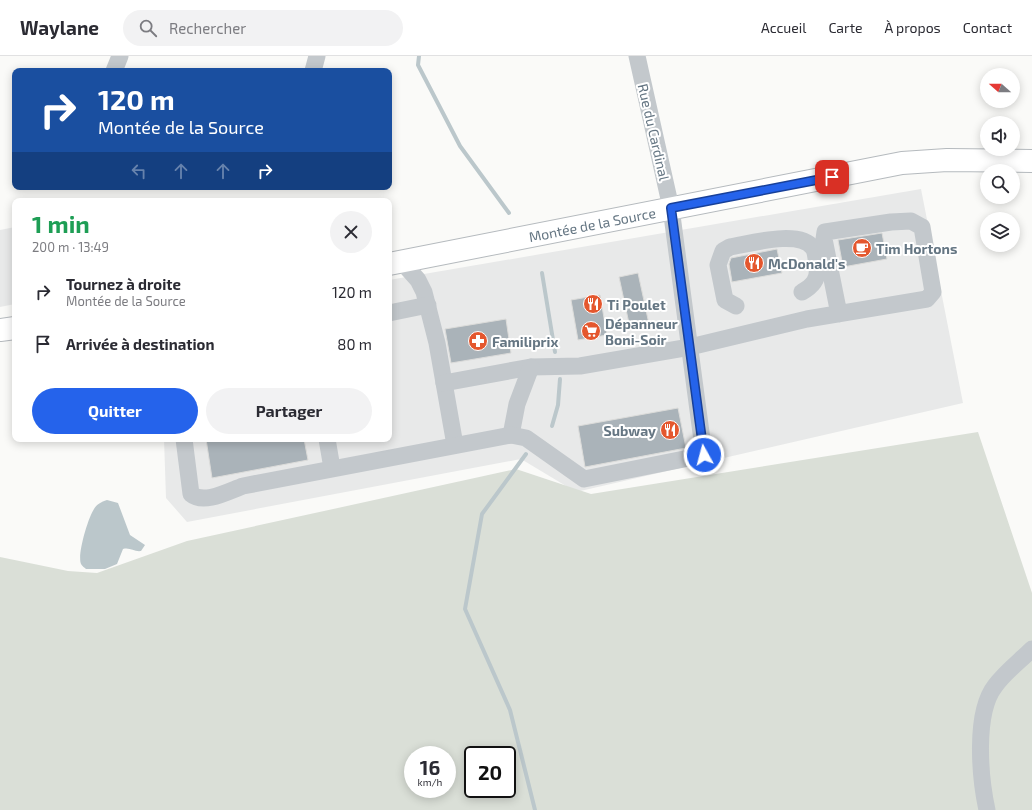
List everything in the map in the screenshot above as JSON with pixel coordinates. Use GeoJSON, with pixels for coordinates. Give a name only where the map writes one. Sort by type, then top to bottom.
{"type":"FeatureCollection","features":[{"type":"Feature","properties":{"kind":"main road","name":"Montée de la Source"},"geometry":{"type":"LineString","coordinates":[[395,263],[902,163],[947,160],[1032,161]]}},
{"type":"Feature","properties":{"kind":"main road"},"geometry":{"type":"LineString","coordinates":[[0,330],[12,328]]}},
{"type":"Feature","properties":{"kind":"street"},"geometry":{"type":"LineString","coordinates":[[115,68],[120,56]]}},
{"type":"Feature","properties":{"kind":"street"},"geometry":{"type":"LineString","coordinates":[[314,68],[317,56]]}},
{"type":"Feature","properties":{"kind":"street","name":"Rue du Cardinal"},"geometry":{"type":"LineString","coordinates":[[511,435],[526,438],[584,479],[704,455],[671,208],[637,56]]}},
{"type":"Feature","properties":{"kind":"street"},"geometry":{"type":"LineString","coordinates":[[444,383],[531,367],[580,366],[690,347],[802,320],[839,314],[927,299],[933,292],[922,227],[911,221],[891,222],[826,232],[824,239],[839,314]]}},
{"type":"Feature","properties":{"kind":"street"},"geometry":{"type":"LineString","coordinates":[[736,306],[725,300],[718,265],[723,251],[730,247],[791,237],[799,238],[813,248],[816,260],[817,279],[804,291]]}},
{"type":"Feature","properties":{"kind":"street"},"geometry":{"type":"LineString","coordinates":[[395,263],[418,280],[428,305],[455,445]]}},
{"type":"Feature","properties":{"kind":"street"},"geometry":{"type":"LineString","coordinates":[[392,311],[428,305]]}},
{"type":"Feature","properties":{"kind":"street"},"geometry":{"type":"LineString","coordinates":[[184,442],[191,494],[199,498],[216,496],[243,486],[332,468],[511,435],[517,404],[531,367]]}},
{"type":"Feature","properties":{"kind":"street"},"geometry":{"type":"LineString","coordinates":[[328,442],[332,468]]}},
{"type":"Feature","properties":{"kind":"street"},"geometry":{"type":"LineString","coordinates":[[987,810],[981,760],[982,722],[987,703],[994,686],[1032,649]]}},
{"type":"Feature","properties":{"kind":"shaded area"},"geometry":{"type":"Polygon","coordinates":[[[921,189],[963,403],[576,492],[521,459],[187,522],[166,498],[164,442],[392,442],[392,279],[921,189]]]}},
{"type":"Feature","properties":{"kind":"shaded area"},"geometry":{"type":"Polygon","coordinates":[[[12,228],[12,305],[0,307],[0,230],[12,228]]]}},
{"type":"Feature","properties":{"kind":"shaded area"},"geometry":{"type":"Polygon","coordinates":[[[978,432],[1032,593],[1032,810],[0,810],[0,557],[68,571],[97,573],[187,541],[516,469],[591,494],[978,432]]]}},
{"type":"Feature","properties":{"kind":"shaded area"},"geometry":{"type":"Polygon","coordinates":[[[107,500],[118,503],[130,535],[145,545],[141,551],[123,549],[117,564],[105,569],[86,569],[81,564],[80,553],[86,528],[95,507],[99,503],[107,500]]]}},
{"type":"Feature","properties":{"kind":"building","name":"Tim Hortons"},"geometry":{"type":"Polygon","coordinates":[[[882,233],[887,259],[843,267],[838,240],[882,233]]]}},
{"type":"Feature","properties":{"kind":"building","name":"McDonald's"},"geometry":{"type":"Polygon","coordinates":[[[777,249],[782,273],[732,282],[729,264],[731,258],[777,249]]]}},
{"type":"Feature","properties":{"kind":"building"},"geometry":{"type":"Polygon","coordinates":[[[638,273],[649,324],[630,328],[619,277],[638,273]]]}},
{"type":"Feature","properties":{"kind":"building"},"geometry":{"type":"Polygon","coordinates":[[[600,295],[607,335],[578,340],[571,300],[600,295]]]}},
{"type":"Feature","properties":{"kind":"building","name":"Familiprix"},"geometry":{"type":"Polygon","coordinates":[[[506,319],[511,353],[451,363],[445,329],[506,319]]]}},
{"type":"Feature","properties":{"kind":"building"},"geometry":{"type":"Polygon","coordinates":[[[678,408],[686,448],[585,467],[578,426],[678,408]]]}},
{"type":"Feature","properties":{"kind":"building"},"geometry":{"type":"Polygon","coordinates":[[[206,442],[305,442],[308,460],[212,478],[206,442]]]}},
{"type":"Feature","properties":{"kind":"waterway"},"geometry":{"type":"LineString","coordinates":[[419,56],[418,65],[460,146],[509,213]]}},
{"type":"Feature","properties":{"kind":"waterway"},"geometry":{"type":"LineString","coordinates":[[542,273],[555,352]]}},
{"type":"Feature","properties":{"kind":"waterway"},"geometry":{"type":"LineString","coordinates":[[552,426],[558,405],[560,379]]}},
{"type":"Feature","properties":{"kind":"waterway"},"geometry":{"type":"LineString","coordinates":[[526,454],[482,514],[465,609],[510,710],[535,810]]}},
{"type":"Feature","properties":{"kind":"place","name":"Tim Hortons"},"geometry":{"type":"Point","coordinates":[862,248]}},
{"type":"Feature","properties":{"kind":"place","name":"McDonald's"},"geometry":{"type":"Point","coordinates":[754,263]}},
{"type":"Feature","properties":{"kind":"place","name":"Ti Poulet"},"geometry":{"type":"Point","coordinates":[593,304]}},
{"type":"Feature","properties":{"kind":"place","name":"Dépanneur Boni-Soir"},"geometry":{"type":"Point","coordinates":[591,331]}},
{"type":"Feature","properties":{"kind":"place","name":"Familiprix"},"geometry":{"type":"Point","coordinates":[478,341]}},
{"type":"Feature","properties":{"kind":"place","name":"Subway"},"geometry":{"type":"Point","coordinates":[670,430]}},
{"type":"Feature","properties":{"kind":"route"},"geometry":{"type":"LineString","coordinates":[[704,455],[671,208],[832,177]]}}]}
